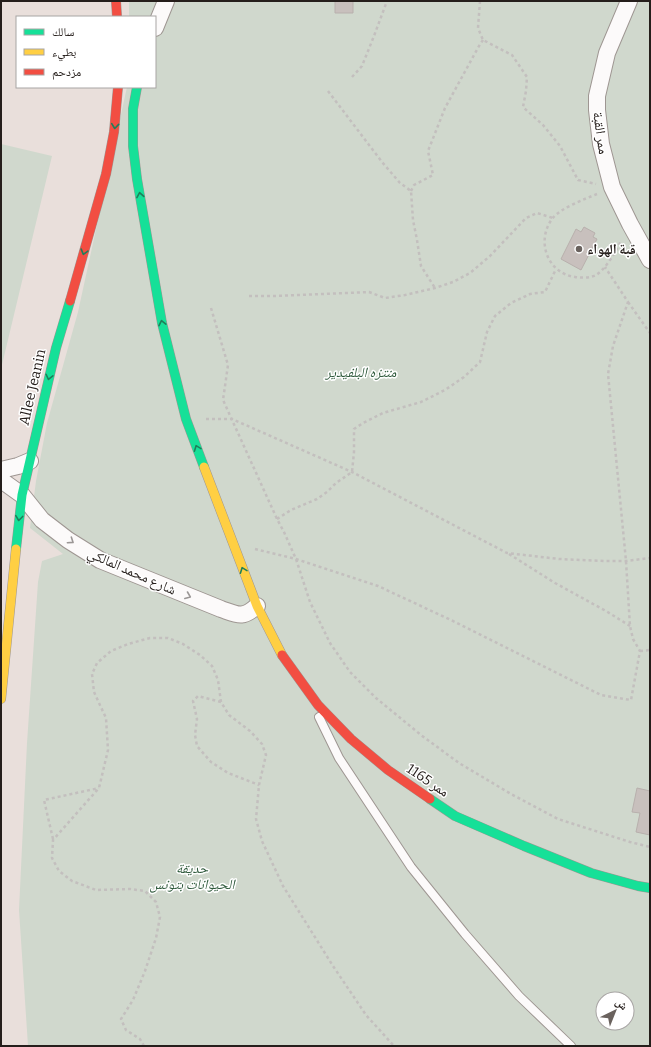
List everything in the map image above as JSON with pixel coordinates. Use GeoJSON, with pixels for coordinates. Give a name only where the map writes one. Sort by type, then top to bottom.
{"type":"FeatureCollection","features":[{"type":"Feature","properties":{"kind":"street"},"geometry":{"type":"LineString","coordinates":[[116,1],[117,16]]}},
{"type":"Feature","properties":{"kind":"street"},"geometry":{"type":"LineString","coordinates":[[156,26],[166,1]]}},
{"type":"Feature","properties":{"kind":"street","name":"ممر القبة"},"geometry":{"type":"LineString","coordinates":[[629,1],[607,53],[597,96],[597,110],[601,144],[612,187],[650,260]]}},
{"type":"Feature","properties":{"kind":"street","name":"Allee Jeanin"},"geometry":{"type":"LineString","coordinates":[[1,699],[22,495],[56,348],[106,174],[114,132],[118,88]]}},
{"type":"Feature","properties":{"kind":"street","name":"ممر 1165"},"geometry":{"type":"LineString","coordinates":[[137,88],[133,109],[133,146],[137,179],[162,323],[186,419],[257,606],[284,658],[318,704],[351,739],[388,770],[455,816],[591,873],[650,888]]}},
{"type":"Feature","properties":{"kind":"street"},"geometry":{"type":"LineString","coordinates":[[117,104],[133,109]]}},
{"type":"Feature","properties":{"kind":"street"},"geometry":{"type":"LineString","coordinates":[[1,470],[18,466],[30,461]]}},
{"type":"Feature","properties":{"kind":"street","name":"شارع محمد المالكي"},"geometry":{"type":"LineString","coordinates":[[1,480],[22,495],[42,520],[68,540],[100,560],[221,609],[240,615],[250,612],[257,606]]}},
{"type":"Feature","properties":{"kind":"lane"},"geometry":{"type":"LineString","coordinates":[[303,684],[339,758],[412,867],[465,934],[519,996],[571,1046]]}},
{"type":"Feature","properties":{"kind":"path"},"geometry":{"type":"LineString","coordinates":[[352,77],[362,66],[387,1]]}},
{"type":"Feature","properties":{"kind":"path"},"geometry":{"type":"LineString","coordinates":[[480,1],[478,28],[484,40],[512,55],[527,77],[523,107],[543,125],[560,146],[578,180],[612,187]]}},
{"type":"Feature","properties":{"kind":"path"},"geometry":{"type":"LineString","coordinates":[[435,288],[420,266],[413,220],[412,191],[414,184],[433,175],[428,151],[445,108],[479,46],[484,40]]}},
{"type":"Feature","properties":{"kind":"path"},"geometry":{"type":"LineString","coordinates":[[328,91],[382,162],[400,183],[412,191]]}},
{"type":"Feature","properties":{"kind":"path"},"geometry":{"type":"LineString","coordinates":[[612,187],[564,209],[553,218],[546,230],[544,244],[548,258],[556,269],[568,276],[582,278],[596,275],[605,267],[614,254],[630,224]]}},
{"type":"Feature","properties":{"kind":"path"},"geometry":{"type":"LineString","coordinates":[[249,296],[369,292],[385,298],[435,288],[453,282],[470,273],[490,256],[526,218],[537,213],[553,218]]}},
{"type":"Feature","properties":{"kind":"path"},"geometry":{"type":"LineString","coordinates":[[605,267],[650,333]]}},
{"type":"Feature","properties":{"kind":"path"},"geometry":{"type":"LineString","coordinates":[[352,472],[354,429],[362,423],[383,413],[421,402],[445,390],[464,376],[480,362],[487,332],[496,316],[511,303],[530,294],[545,292],[556,269]]}},
{"type":"Feature","properties":{"kind":"path"},"geometry":{"type":"LineString","coordinates":[[233,545],[296,559],[378,586],[453,620],[601,694],[631,700],[640,651],[633,639],[630,626],[626,561],[608,374],[613,346],[628,302]]}},
{"type":"Feature","properties":{"kind":"path"},"geometry":{"type":"LineString","coordinates":[[211,308],[228,365],[223,400],[296,559],[310,602],[330,643],[350,672],[376,698],[421,735],[459,763],[511,794],[558,819],[630,842],[650,846]]}},
{"type":"Feature","properties":{"kind":"path"},"geometry":{"type":"LineString","coordinates":[[186,419],[232,419],[352,472],[507,553],[555,584],[606,611],[630,626]]}},
{"type":"Feature","properties":{"kind":"path"},"geometry":{"type":"LineString","coordinates":[[277,519],[291,510],[317,499],[328,492],[336,482],[352,472]]}},
{"type":"Feature","properties":{"kind":"path"},"geometry":{"type":"LineString","coordinates":[[507,553],[559,559],[604,561],[626,561],[650,558]]}},
{"type":"Feature","properties":{"kind":"path"},"geometry":{"type":"LineString","coordinates":[[53,840],[99,788],[108,750],[106,718],[94,692],[92,674],[97,663],[111,651],[128,644],[150,638],[168,638],[183,644],[200,655],[212,666],[218,680],[221,702],[229,715],[250,731],[262,744],[266,755],[259,785],[256,819],[262,841],[283,886],[333,966],[366,1015],[394,1046]]}},
{"type":"Feature","properties":{"kind":"path"},"geometry":{"type":"LineString","coordinates":[[640,651],[650,650]]}},
{"type":"Feature","properties":{"kind":"path"},"geometry":{"type":"LineString","coordinates":[[221,702],[198,696],[193,700],[197,719],[195,735],[197,746],[211,762],[228,773],[259,785]]}},
{"type":"Feature","properties":{"kind":"path"},"geometry":{"type":"LineString","coordinates":[[99,788],[44,800],[53,840],[52,858],[59,871],[72,881],[96,890],[145,891],[156,902],[160,917],[156,938],[133,1000],[121,1019],[126,1030],[140,1039],[144,1046]]}},
{"type":"Feature","properties":{"kind":"green space","name":"منتزه البلفيدير"},"geometry":{"type":"Polygon","coordinates":[[[129,1],[650,1],[650,1046],[28,1046],[19,910],[27,743],[38,582],[42,561],[63,554],[30,528],[36,481],[47,423],[78,312],[127,88],[156,88],[156,16],[129,16],[129,1]]]}},
{"type":"Feature","properties":{"kind":"green space"},"geometry":{"type":"Polygon","coordinates":[[[1,144],[52,156],[1,369],[1,144]]]}},
{"type":"Feature","properties":{"kind":"building"},"geometry":{"type":"Polygon","coordinates":[[[335,1],[353,1],[353,13],[335,13],[335,1]]]}},
{"type":"Feature","properties":{"kind":"building","name":"قبة الهواء"},"geometry":{"type":"Polygon","coordinates":[[[584,227],[595,233],[593,237],[597,239],[581,270],[561,259],[576,229],[581,232],[584,227]]]}},
{"type":"Feature","properties":{"kind":"building"},"geometry":{"type":"Polygon","coordinates":[[[637,788],[650,791],[650,835],[636,832],[640,813],[632,812],[637,788]]]}},
{"type":"Feature","properties":{"kind":"traffic: fast"},"geometry":{"type":"LineString","coordinates":[[137,88],[133,109],[133,146],[137,179],[162,323],[186,419],[204,467]]}},
{"type":"Feature","properties":{"kind":"traffic: fast"},"geometry":{"type":"LineString","coordinates":[[16,549],[22,495],[56,348],[70,301]]}},
{"type":"Feature","properties":{"kind":"traffic: fast"},"geometry":{"type":"LineString","coordinates":[[430,799],[455,816],[524,846],[591,873],[650,888]]}},
{"type":"Feature","properties":{"kind":"traffic: slow"},"geometry":{"type":"LineString","coordinates":[[204,467],[257,606],[282,655]]}},
{"type":"Feature","properties":{"kind":"traffic: slow"},"geometry":{"type":"LineString","coordinates":[[1,699],[16,549]]}},
{"type":"Feature","properties":{"kind":"traffic: jam"},"geometry":{"type":"LineString","coordinates":[[116,1],[117,16]]}},
{"type":"Feature","properties":{"kind":"traffic: jam"},"geometry":{"type":"LineString","coordinates":[[70,301],[106,174],[114,132],[118,88]]}},
{"type":"Feature","properties":{"kind":"traffic: jam"},"geometry":{"type":"LineString","coordinates":[[282,655],[318,705],[351,739],[388,770],[430,799]]}},
{"type":"Feature","properties":{"kind":"place","name":"قبة الهواء"},"geometry":{"type":"Point","coordinates":[579,249]}},
{"type":"Feature","properties":{"kind":"park label","name":"حديقة الحيوانات بتونس"},"geometry":{"type":"Point","coordinates":[192,876]}}]}
